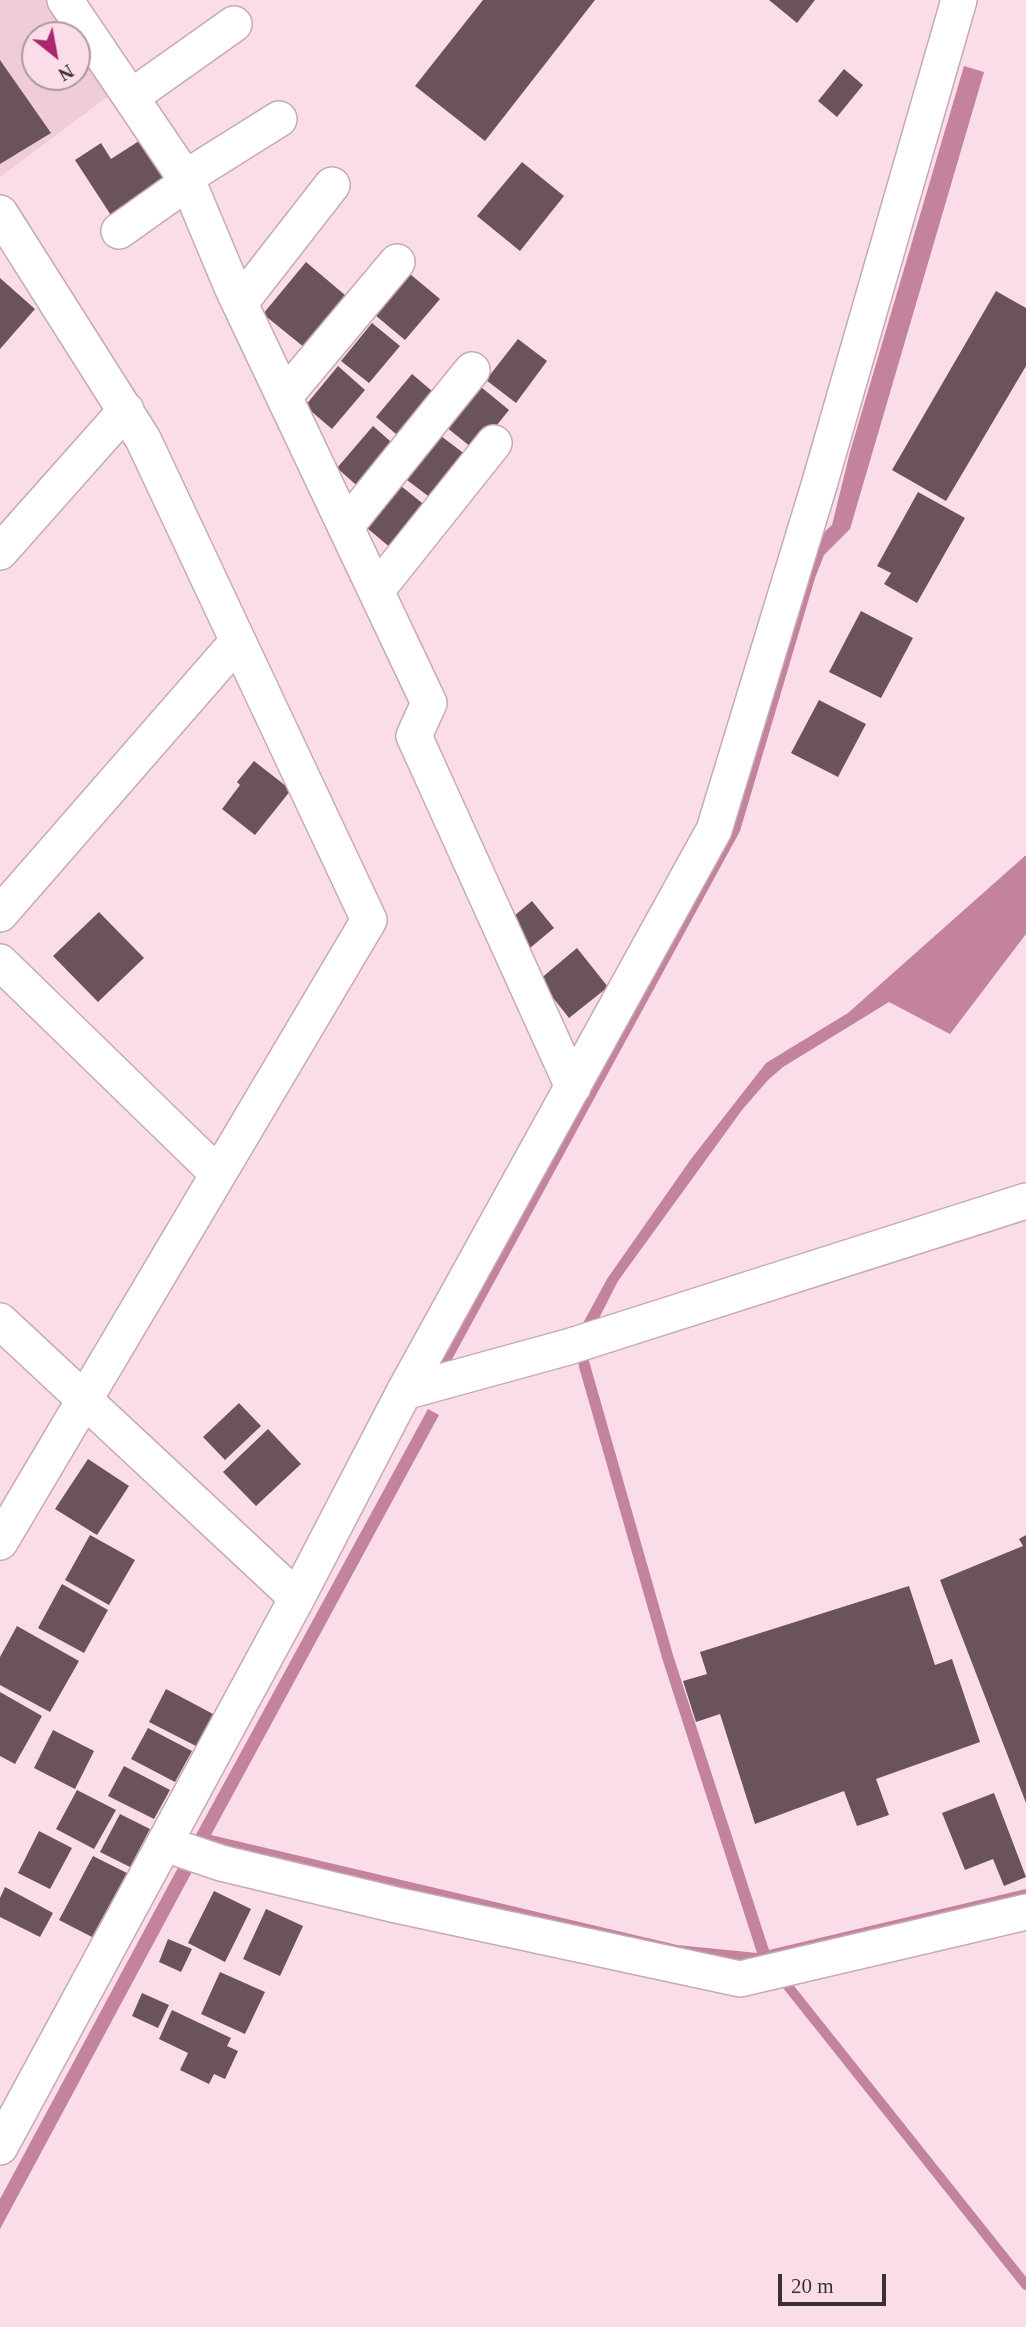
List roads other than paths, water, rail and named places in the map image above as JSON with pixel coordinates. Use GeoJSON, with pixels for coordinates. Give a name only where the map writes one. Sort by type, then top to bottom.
{"type":"FeatureCollection","features":[{"type":"Feature","properties":{"kind":"street"},"geometry":{"type":"LineString","coordinates":[[65,0],[186,180],[240,303],[429,703],[414,736],[573,1087]]}},
{"type":"Feature","properties":{"kind":"street"},"geometry":{"type":"LineString","coordinates":[[0,2147],[297,1598],[404,1392],[714,830],[820,482],[959,0]]}},
{"type":"Feature","properties":{"kind":"street"},"geometry":{"type":"LineString","coordinates":[[131,97],[234,24]]}},
{"type":"Feature","properties":{"kind":"street"},"geometry":{"type":"LineString","coordinates":[[119,231],[186,180],[279,119]]}},
{"type":"Feature","properties":{"kind":"street"},"geometry":{"type":"LineString","coordinates":[[240,303],[332,185]]}},
{"type":"Feature","properties":{"kind":"street"},"geometry":{"type":"LineString","coordinates":[[0,213],[143,439],[369,920],[0,1542]]}},
{"type":"Feature","properties":{"kind":"street"},"geometry":{"type":"LineString","coordinates":[[284,397],[397,262]]}},
{"type":"Feature","properties":{"kind":"street"},"geometry":{"type":"LineString","coordinates":[[346,526],[471,370]]}},
{"type":"Feature","properties":{"kind":"street"},"geometry":{"type":"LineString","coordinates":[[0,552],[126,410]]}},
{"type":"Feature","properties":{"kind":"street"},"geometry":{"type":"LineString","coordinates":[[376,591],[494,443]]}},
{"type":"Feature","properties":{"kind":"street"},"geometry":{"type":"LineString","coordinates":[[0,914],[238,641]]}},
{"type":"Feature","properties":{"kind":"street"},"geometry":{"type":"LineString","coordinates":[[0,962],[218,1174]]}},
{"type":"Feature","properties":{"kind":"street"},"geometry":{"type":"LineString","coordinates":[[404,1392],[582,1343],[1026,1201]]}},
{"type":"Feature","properties":{"kind":"street"},"geometry":{"type":"LineString","coordinates":[[0,1321],[297,1598]]}},
{"type":"Feature","properties":{"kind":"street"},"geometry":{"type":"LineString","coordinates":[[164,1844],[221,1863],[396,1905],[740,1979],[1026,1912]]}},
{"type":"Feature","properties":{"kind":"waterway"},"geometry":{"type":"LineString","coordinates":[[779,1975],[1026,2285]]}}]}
